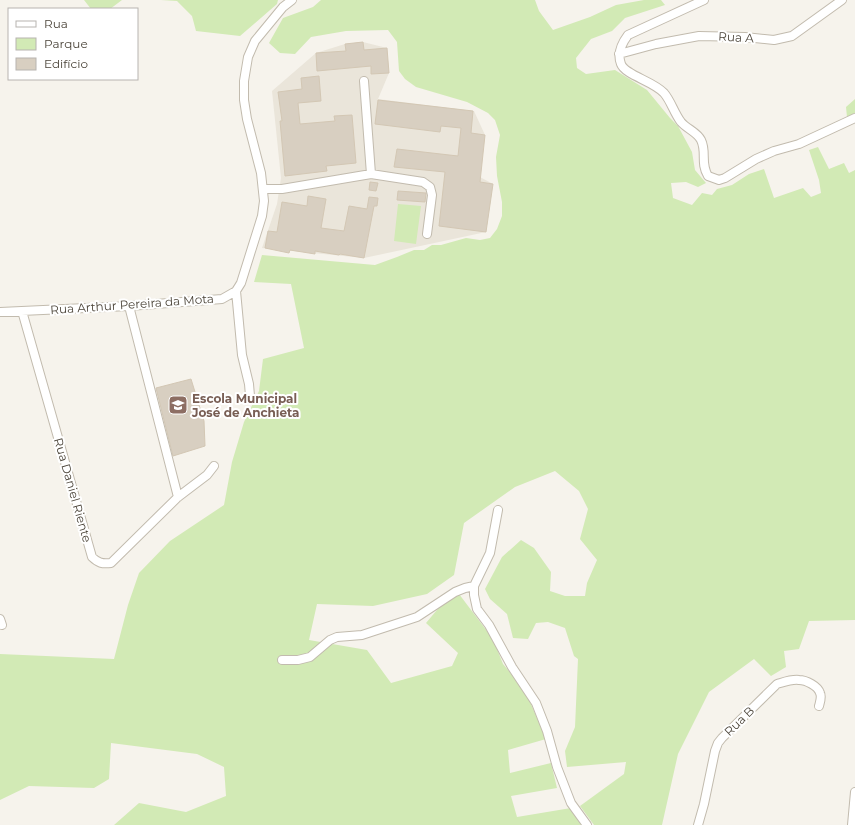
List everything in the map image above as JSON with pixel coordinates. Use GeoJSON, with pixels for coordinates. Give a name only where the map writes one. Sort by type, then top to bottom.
{"type":"FeatureCollection","features":[{"type":"Feature","properties":{"kind":"street"},"geometry":{"type":"LineString","coordinates":[[250,396],[249,384],[242,355],[236,291],[241,283],[262,216],[264,188],[247,120],[244,100],[244,81],[248,57],[255,41],[283,7],[292,0]]}},
{"type":"Feature","properties":{"kind":"street"},"geometry":{"type":"LineString","coordinates":[[704,0],[628,35],[623,42],[619,54],[620,62],[623,68],[651,82],[662,91],[668,98],[681,121],[698,135],[703,146],[703,169],[708,176],[719,180],[726,178],[774,151],[799,144],[855,118]]}},
{"type":"Feature","properties":{"kind":"street","name":"Rua A"},"geometry":{"type":"LineString","coordinates":[[619,54],[656,44],[699,36],[745,37],[774,40],[783,39],[792,36],[842,0]]}},
{"type":"Feature","properties":{"kind":"street"},"geometry":{"type":"LineString","coordinates":[[364,81],[371,174]]}},
{"type":"Feature","properties":{"kind":"street"},"geometry":{"type":"LineString","coordinates":[[264,188],[282,189],[371,174],[420,181],[430,187],[432,195],[427,234]]}},
{"type":"Feature","properties":{"kind":"street","name":"Rua Arthur Pereira da Mota"},"geometry":{"type":"LineString","coordinates":[[0,312],[129,306],[222,299],[236,291]]}},
{"type":"Feature","properties":{"kind":"street"},"geometry":{"type":"LineString","coordinates":[[129,306],[178,497]]}},
{"type":"Feature","properties":{"kind":"street","name":"Rua Daniel Riente"},"geometry":{"type":"LineString","coordinates":[[22,311],[92,557],[96,562],[102,564],[111,563],[178,497],[207,475],[214,466]]}},
{"type":"Feature","properties":{"kind":"street"},"geometry":{"type":"LineString","coordinates":[[498,510],[490,553],[474,586],[477,609],[489,625],[512,667],[536,704],[547,731],[571,803],[587,825]]}},
{"type":"Feature","properties":{"kind":"street"},"geometry":{"type":"LineString","coordinates":[[282,660],[298,660],[310,656],[330,640],[337,637],[362,635],[417,617],[455,592],[474,586]]}},
{"type":"Feature","properties":{"kind":"street","name":"Rua B"},"geometry":{"type":"LineString","coordinates":[[698,825],[716,751],[722,738],[728,732],[777,684],[786,681],[799,680],[811,684],[817,688],[820,693],[819,706]]}},
{"type":"Feature","properties":{"kind":"street"},"geometry":{"type":"LineString","coordinates":[[852,825],[855,792]]}},
{"type":"Feature","properties":{"kind":"shaded area"},"geometry":{"type":"Polygon","coordinates":[[[363,42],[387,48],[389,73],[378,99],[474,111],[485,135],[480,177],[493,184],[486,232],[364,258],[262,248],[277,204],[281,178],[272,91],[316,53],[345,44],[363,42]]]}},
{"type":"Feature","properties":{"kind":"green space"},"geometry":{"type":"Polygon","coordinates":[[[84,0],[122,0],[111,8],[90,8],[84,0]]]}},
{"type":"Feature","properties":{"kind":"green space"},"geometry":{"type":"Polygon","coordinates":[[[161,0],[278,0],[277,4],[240,36],[196,31],[192,16],[177,1],[161,0]]]}},
{"type":"Feature","properties":{"kind":"green space"},"geometry":{"type":"Polygon","coordinates":[[[321,0],[535,0],[539,11],[553,30],[590,17],[616,5],[644,0],[661,0],[665,5],[625,18],[612,31],[591,39],[576,58],[577,68],[586,74],[615,70],[647,90],[678,126],[692,152],[695,170],[706,183],[698,187],[686,182],[671,183],[673,198],[692,205],[702,193],[712,195],[717,189],[732,185],[749,174],[764,169],[774,198],[803,188],[811,197],[821,193],[819,180],[809,150],[818,147],[829,169],[844,163],[849,173],[855,170],[855,620],[809,621],[799,649],[784,651],[786,667],[771,676],[754,659],[709,692],[678,754],[662,825],[594,825],[580,806],[624,774],[626,762],[567,767],[565,751],[575,727],[578,659],[574,656],[565,628],[548,622],[536,623],[528,639],[513,638],[507,614],[490,599],[485,589],[502,557],[521,540],[534,548],[551,572],[550,591],[565,596],[585,596],[587,583],[597,560],[580,539],[588,509],[579,491],[555,471],[515,487],[464,523],[454,575],[427,594],[373,606],[317,604],[309,640],[367,650],[391,683],[452,666],[458,653],[426,623],[442,604],[459,594],[493,639],[503,664],[525,690],[546,739],[508,750],[510,773],[551,763],[557,788],[511,796],[517,817],[571,808],[581,825],[114,825],[139,803],[186,812],[226,796],[224,767],[197,754],[111,743],[109,779],[94,788],[29,786],[0,800],[0,654],[114,659],[128,605],[139,573],[170,541],[224,505],[232,462],[244,422],[259,391],[263,359],[304,348],[291,284],[254,282],[262,255],[375,265],[414,250],[424,250],[432,245],[441,245],[466,238],[480,240],[490,238],[497,229],[502,216],[502,202],[497,176],[496,157],[500,135],[495,120],[488,113],[467,102],[416,87],[405,79],[399,71],[397,42],[388,30],[346,31],[311,37],[295,54],[280,53],[269,43],[283,18],[313,7],[321,0]]]}},
{"type":"Feature","properties":{"kind":"green space"},"geometry":{"type":"Polygon","coordinates":[[[855,99],[855,113],[847,117],[846,107],[855,99]]]}},
{"type":"Feature","properties":{"kind":"green space"},"geometry":{"type":"Polygon","coordinates":[[[398,204],[421,206],[416,244],[394,241],[398,204]]]}},
{"type":"Feature","properties":{"kind":"building"},"geometry":{"type":"Polygon","coordinates":[[[363,42],[364,50],[387,48],[389,73],[371,74],[371,66],[317,71],[316,53],[346,51],[345,44],[363,42]]]}},
{"type":"Feature","properties":{"kind":"building"},"geometry":{"type":"Polygon","coordinates":[[[319,76],[321,101],[298,103],[300,124],[335,121],[334,116],[352,115],[356,163],[326,166],[327,171],[285,176],[280,121],[282,121],[278,92],[302,89],[301,78],[319,76]]]}},
{"type":"Feature","properties":{"kind":"building"},"geometry":{"type":"Polygon","coordinates":[[[378,100],[473,111],[471,133],[485,135],[480,182],[493,184],[486,232],[439,226],[445,172],[394,167],[397,149],[458,156],[461,128],[441,126],[440,132],[375,124],[378,100]]]}},
{"type":"Feature","properties":{"kind":"building"},"geometry":{"type":"Polygon","coordinates":[[[370,182],[378,183],[376,191],[369,190],[370,182]]]}},
{"type":"Feature","properties":{"kind":"building"},"geometry":{"type":"Polygon","coordinates":[[[398,191],[426,193],[425,202],[397,200],[398,191]]]}},
{"type":"Feature","properties":{"kind":"building"},"geometry":{"type":"Polygon","coordinates":[[[308,196],[326,199],[321,228],[344,231],[349,206],[367,209],[369,197],[378,198],[377,206],[374,206],[364,258],[315,251],[315,254],[290,250],[289,253],[265,248],[268,231],[277,232],[282,202],[307,206],[308,196]]]}},
{"type":"Feature","properties":{"kind":"building","name":"Escola Municipal José de Anchieta"},"geometry":{"type":"Polygon","coordinates":[[[191,379],[204,421],[205,446],[173,456],[156,388],[191,379]]]}},
{"type":"Feature","properties":{"kind":"place","name":"Escola Municipal José de Anchieta"},"geometry":{"type":"Point","coordinates":[178,405]}}]}
